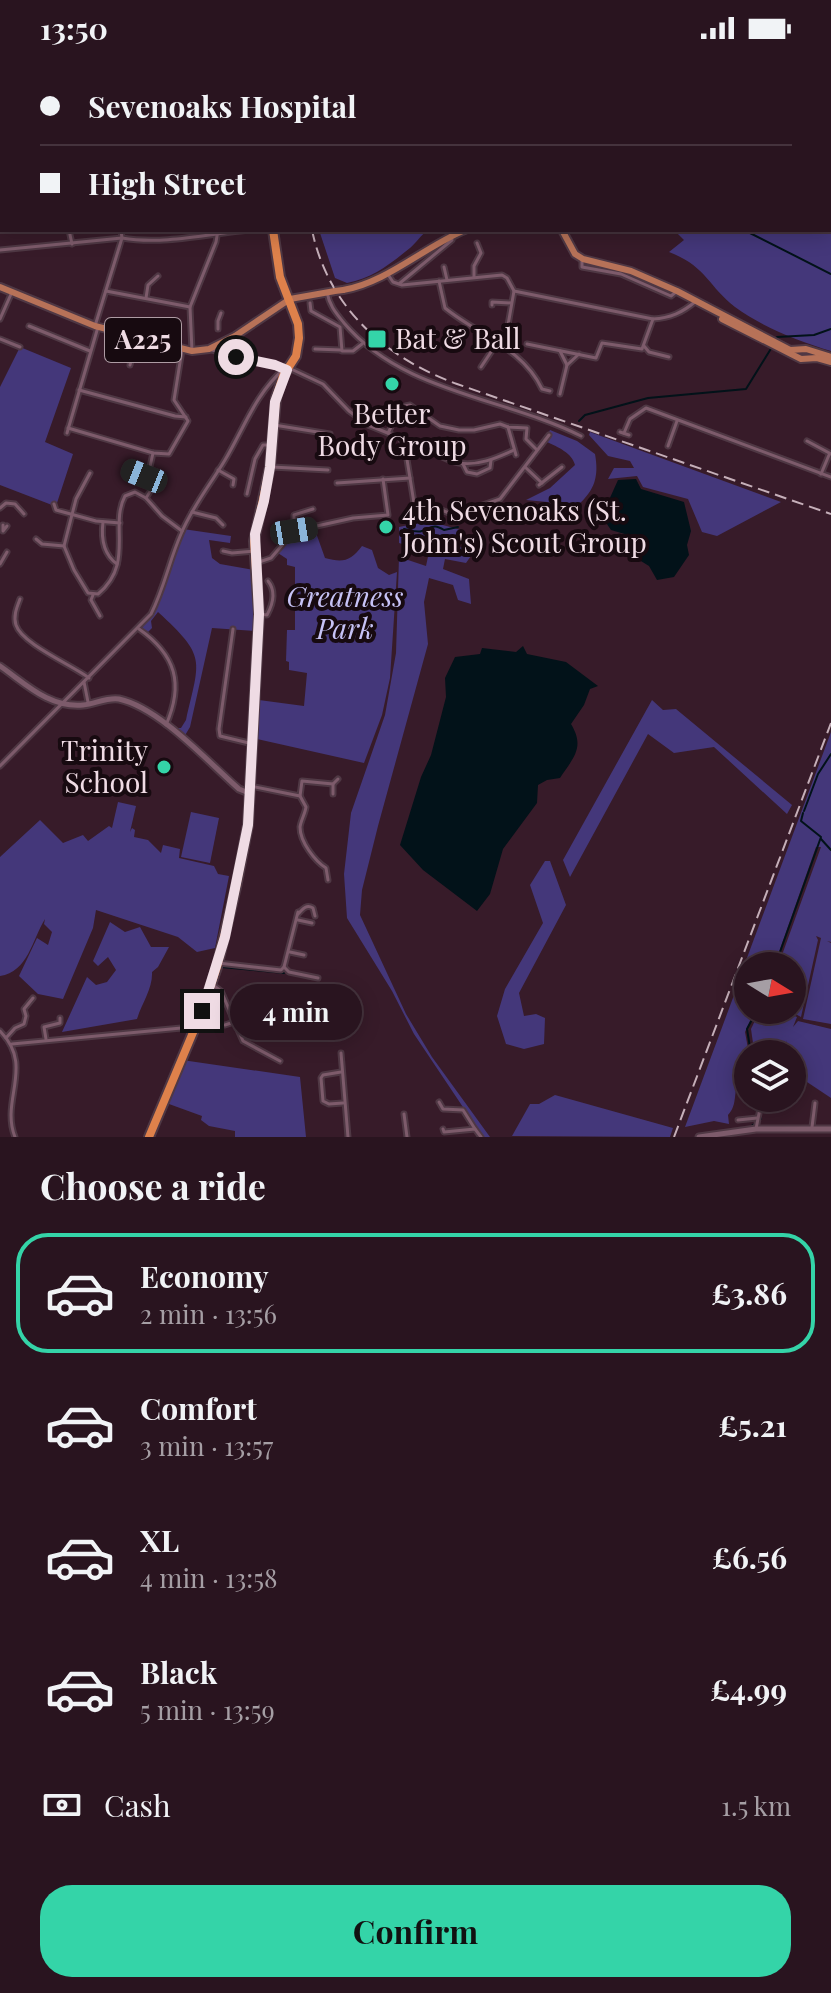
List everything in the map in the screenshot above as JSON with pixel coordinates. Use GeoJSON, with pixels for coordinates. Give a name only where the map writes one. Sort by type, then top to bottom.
{"type":"FeatureCollection","features":[{"type":"Feature","properties":{"kind":"highway"},"geometry":{"type":"LineString","coordinates":[[149,1137],[218,963],[248,825],[259,614],[255,534],[270,467],[277,394],[286,369],[296,355],[299,338],[298,324],[280,277],[273,232]]}},
{"type":"Feature","properties":{"kind":"main road","name":"A225"},"geometry":{"type":"LineString","coordinates":[[0,287],[96,327],[182,350],[209,349],[254,326],[290,299],[370,283],[430,246],[461,232]]}},
{"type":"Feature","properties":{"kind":"main road"},"geometry":{"type":"LineString","coordinates":[[563,232],[575,254],[583,259],[631,271],[677,291],[790,350],[831,359]]}},
{"type":"Feature","properties":{"kind":"main road"},"geometry":{"type":"LineString","coordinates":[[696,301],[754,338],[800,359],[806,353]]}},
{"type":"Feature","properties":{"kind":"main road"},"geometry":{"type":"LineString","coordinates":[[0,666],[39,694],[60,704],[121,700],[166,725],[239,789],[250,789]]}},
{"type":"Feature","properties":{"kind":"main road"},"geometry":{"type":"LineString","coordinates":[[699,1137],[756,1129],[831,1129]]}},
{"type":"Feature","properties":{"kind":"street"},"geometry":{"type":"LineString","coordinates":[[69,232],[72,244]]}},
{"type":"Feature","properties":{"kind":"street"},"geometry":{"type":"LineString","coordinates":[[121,232],[68,430],[153,453],[171,453],[187,425],[186,417],[174,400],[182,350]]}},
{"type":"Feature","properties":{"kind":"street"},"geometry":{"type":"LineString","coordinates":[[164,232],[166,240]]}},
{"type":"Feature","properties":{"kind":"street"},"geometry":{"type":"LineString","coordinates":[[0,250],[122,238],[166,240],[218,232],[190,307],[192,351]]}},
{"type":"Feature","properties":{"kind":"street"},"geometry":{"type":"LineString","coordinates":[[398,284],[452,240]]}},
{"type":"Feature","properties":{"kind":"street"},"geometry":{"type":"LineString","coordinates":[[474,277],[474,266],[482,248],[477,243]]}},
{"type":"Feature","properties":{"kind":"street"},"geometry":{"type":"LineString","coordinates":[[583,259],[582,267],[621,274],[678,301]]}},
{"type":"Feature","properties":{"kind":"street"},"geometry":{"type":"LineString","coordinates":[[444,267],[447,280]]}},
{"type":"Feature","properties":{"kind":"street"},"geometry":{"type":"LineString","coordinates":[[387,273],[398,284],[502,275],[514,291],[508,325]]}},
{"type":"Feature","properties":{"kind":"street"},"geometry":{"type":"LineString","coordinates":[[146,298],[148,285],[158,276]]}},
{"type":"Feature","properties":{"kind":"street"},"geometry":{"type":"LineString","coordinates":[[439,281],[445,308],[532,369],[542,389],[550,391]]}},
{"type":"Feature","properties":{"kind":"street"},"geometry":{"type":"LineString","coordinates":[[106,291],[190,307]]}},
{"type":"Feature","properties":{"kind":"street"},"geometry":{"type":"LineString","coordinates":[[514,291],[653,319],[684,312],[696,301]]}},
{"type":"Feature","properties":{"kind":"street"},"geometry":{"type":"LineString","coordinates":[[671,296],[677,291]]}},
{"type":"Feature","properties":{"kind":"street"},"geometry":{"type":"LineString","coordinates":[[0,319],[12,292]]}},
{"type":"Feature","properties":{"kind":"street"},"geometry":{"type":"LineString","coordinates":[[327,292],[328,302],[334,310],[362,344],[379,356],[435,383],[581,436]]}},
{"type":"Feature","properties":{"kind":"street"},"geometry":{"type":"LineString","coordinates":[[492,305],[492,302],[511,303]]}},
{"type":"Feature","properties":{"kind":"street"},"geometry":{"type":"LineString","coordinates":[[310,303],[311,311],[341,328],[341,350]]}},
{"type":"Feature","properties":{"kind":"street"},"geometry":{"type":"LineString","coordinates":[[218,329],[221,313]]}},
{"type":"Feature","properties":{"kind":"street"},"geometry":{"type":"LineString","coordinates":[[527,344],[597,357],[602,343],[641,349],[653,319]]}},
{"type":"Feature","properties":{"kind":"street"},"geometry":{"type":"LineString","coordinates":[[29,326],[90,351]]}},
{"type":"Feature","properties":{"kind":"street"},"geometry":{"type":"LineString","coordinates":[[130,365],[136,338]]}},
{"type":"Feature","properties":{"kind":"street"},"geometry":{"type":"LineString","coordinates":[[0,339],[20,347]]}},
{"type":"Feature","properties":{"kind":"street"},"geometry":{"type":"LineString","coordinates":[[481,367],[497,343]]}},
{"type":"Feature","properties":{"kind":"street"},"geometry":{"type":"LineString","coordinates":[[315,349],[352,352],[362,344]]}},
{"type":"Feature","properties":{"kind":"street"},"geometry":{"type":"LineString","coordinates":[[644,346],[649,352],[669,357]]}},
{"type":"Feature","properties":{"kind":"street"},"geometry":{"type":"LineString","coordinates":[[209,349],[286,369],[323,384],[359,419],[400,438],[405,447],[414,503],[454,515],[500,499],[549,435]]}},
{"type":"Feature","properties":{"kind":"street"},"geometry":{"type":"LineString","coordinates":[[560,351],[567,365]]}},
{"type":"Feature","properties":{"kind":"street"},"geometry":{"type":"LineString","coordinates":[[560,394],[567,365],[579,354]]}},
{"type":"Feature","properties":{"kind":"street"},"geometry":{"type":"LineString","coordinates":[[0,766],[151,614],[164,589],[182,531],[192,512],[262,392],[286,369]]}},
{"type":"Feature","properties":{"kind":"street"},"geometry":{"type":"LineString","coordinates":[[79,390],[186,417]]}},
{"type":"Feature","properties":{"kind":"street"},"geometry":{"type":"LineString","coordinates":[[388,433],[398,410],[407,404],[448,428],[472,431],[500,424],[527,428],[526,439],[537,450]]}},
{"type":"Feature","properties":{"kind":"street"},"geometry":{"type":"LineString","coordinates":[[624,433],[630,419],[646,408],[831,477]]}},
{"type":"Feature","properties":{"kind":"street"},"geometry":{"type":"LineString","coordinates":[[668,446],[677,421]]}},
{"type":"Feature","properties":{"kind":"street"},"geometry":{"type":"LineString","coordinates":[[273,425],[330,434]]}},
{"type":"Feature","properties":{"kind":"street"},"geometry":{"type":"LineString","coordinates":[[405,447],[414,445],[451,462],[463,464],[491,460],[515,452],[508,427]]}},
{"type":"Feature","properties":{"kind":"street"},"geometry":{"type":"LineString","coordinates":[[807,441],[831,453],[821,474]]}},
{"type":"Feature","properties":{"kind":"street"},"geometry":{"type":"LineString","coordinates":[[249,493],[258,452],[263,445],[271,445]]}},
{"type":"Feature","properties":{"kind":"street"},"geometry":{"type":"LineString","coordinates":[[146,498],[151,490],[149,476],[153,453]]}},
{"type":"Feature","properties":{"kind":"street"},"geometry":{"type":"LineString","coordinates":[[463,464],[467,472],[477,474],[490,468],[491,460]]}},
{"type":"Feature","properties":{"kind":"street"},"geometry":{"type":"LineString","coordinates":[[270,467],[328,470]]}},
{"type":"Feature","properties":{"kind":"street"},"geometry":{"type":"LineString","coordinates":[[525,467],[541,484],[558,475],[562,467]]}},
{"type":"Feature","properties":{"kind":"street"},"geometry":{"type":"LineString","coordinates":[[218,470],[234,479],[233,485]]}},
{"type":"Feature","properties":{"kind":"street"},"geometry":{"type":"LineString","coordinates":[[127,471],[149,476]]}},
{"type":"Feature","properties":{"kind":"street"},"geometry":{"type":"LineString","coordinates":[[90,473],[76,499],[64,546],[88,593],[98,594],[106,586],[117,564],[121,548],[121,503],[125,496],[135,492],[146,498],[162,516],[182,531]]}},
{"type":"Feature","properties":{"kind":"street"},"geometry":{"type":"LineString","coordinates":[[337,483],[410,478]]}},
{"type":"Feature","properties":{"kind":"street"},"geometry":{"type":"LineString","coordinates":[[89,479],[94,481]]}},
{"type":"Feature","properties":{"kind":"street"},"geometry":{"type":"LineString","coordinates":[[256,563],[271,558],[294,531],[353,518],[388,515],[383,479]]}},
{"type":"Feature","properties":{"kind":"street"},"geometry":{"type":"LineString","coordinates":[[0,508],[6,503],[15,504],[24,514]]}},
{"type":"Feature","properties":{"kind":"street"},"geometry":{"type":"LineString","coordinates":[[54,504],[56,510],[103,522],[120,523]]}},
{"type":"Feature","properties":{"kind":"street"},"geometry":{"type":"LineString","coordinates":[[294,531],[294,515],[306,508],[313,509]]}},
{"type":"Feature","properties":{"kind":"street"},"geometry":{"type":"LineString","coordinates":[[192,512],[216,518],[223,525]]}},
{"type":"Feature","properties":{"kind":"street"},"geometry":{"type":"LineString","coordinates":[[103,522],[104,547],[117,564]]}},
{"type":"Feature","properties":{"kind":"street"},"geometry":{"type":"LineString","coordinates":[[38,542],[64,546]]}},
{"type":"Feature","properties":{"kind":"street"},"geometry":{"type":"LineString","coordinates":[[223,551],[255,551]]}},
{"type":"Feature","properties":{"kind":"street"},"geometry":{"type":"LineString","coordinates":[[0,564],[6,556]]}},
{"type":"Feature","properties":{"kind":"street"},"geometry":{"type":"LineString","coordinates":[[259,614],[267,615],[272,604],[273,587],[268,581]]}},
{"type":"Feature","properties":{"kind":"street"},"geometry":{"type":"LineString","coordinates":[[93,595],[91,600],[100,616]]}},
{"type":"Feature","properties":{"kind":"street"},"geometry":{"type":"LineString","coordinates":[[20,599],[15,612],[16,626],[24,636],[89,678]]}},
{"type":"Feature","properties":{"kind":"street"},"geometry":{"type":"LineString","coordinates":[[139,628],[164,650],[174,672],[176,696],[166,725]]}},
{"type":"Feature","properties":{"kind":"street"},"geometry":{"type":"LineString","coordinates":[[233,629],[220,736],[252,744]]}},
{"type":"Feature","properties":{"kind":"street"},"geometry":{"type":"LineString","coordinates":[[84,682],[88,704]]}},
{"type":"Feature","properties":{"kind":"street"},"geometry":{"type":"LineString","coordinates":[[333,794],[333,784],[338,779]]}},
{"type":"Feature","properties":{"kind":"street"},"geometry":{"type":"LineString","coordinates":[[328,880],[326,868],[307,849],[301,834],[306,807],[300,796],[302,781],[333,784]]}},
{"type":"Feature","properties":{"kind":"street"},"geometry":{"type":"LineString","coordinates":[[250,789],[300,796]]}},
{"type":"Feature","properties":{"kind":"street"},"geometry":{"type":"LineString","coordinates":[[218,963],[281,970],[290,952],[298,913],[310,906],[315,916]]}},
{"type":"Feature","properties":{"kind":"street"},"geometry":{"type":"LineString","coordinates":[[298,920],[312,923]]}},
{"type":"Feature","properties":{"kind":"street"},"geometry":{"type":"LineString","coordinates":[[290,952],[304,955]]}},
{"type":"Feature","properties":{"kind":"street"},"geometry":{"type":"LineString","coordinates":[[284,967],[289,972],[318,978]]}},
{"type":"Feature","properties":{"kind":"street"},"geometry":{"type":"LineString","coordinates":[[211,984],[221,990],[244,1043],[280,1061]]}},
{"type":"Feature","properties":{"kind":"street"},"geometry":{"type":"LineString","coordinates":[[6,1038],[24,1024],[24,1009],[33,998]]}},
{"type":"Feature","properties":{"kind":"street"},"geometry":{"type":"LineString","coordinates":[[46,1039],[44,1027],[60,1023],[60,1018]]}},
{"type":"Feature","properties":{"kind":"street"},"geometry":{"type":"LineString","coordinates":[[225,1025],[234,1022]]}},
{"type":"Feature","properties":{"kind":"street"},"geometry":{"type":"LineString","coordinates":[[12,1044],[195,1027]]}},
{"type":"Feature","properties":{"kind":"street"},"geometry":{"type":"LineString","coordinates":[[0,1031],[12,1044],[16,1071],[11,1119],[15,1137]]}},
{"type":"Feature","properties":{"kind":"street"},"geometry":{"type":"LineString","coordinates":[[341,1053],[348,1137]]}},
{"type":"Feature","properties":{"kind":"street"},"geometry":{"type":"LineString","coordinates":[[341,1072],[321,1078],[323,1101],[343,1103]]}},
{"type":"Feature","properties":{"kind":"street"},"geometry":{"type":"LineString","coordinates":[[439,1102],[443,1109],[463,1110],[481,1137]]}},
{"type":"Feature","properties":{"kind":"street"},"geometry":{"type":"LineString","coordinates":[[812,1127],[815,1103]]}},
{"type":"Feature","properties":{"kind":"street"},"geometry":{"type":"LineString","coordinates":[[756,1129],[758,1112]]}},
{"type":"Feature","properties":{"kind":"street"},"geometry":{"type":"LineString","coordinates":[[402,1117],[407,1137]]}},
{"type":"Feature","properties":{"kind":"street"},"geometry":{"type":"LineString","coordinates":[[738,1120],[757,1118]]}},
{"type":"Feature","properties":{"kind":"street"},"geometry":{"type":"LineString","coordinates":[[443,1129],[444,1132],[475,1129]]}},
{"type":"Feature","properties":{"kind":"green space"},"geometry":{"type":"Polygon","coordinates":[[[320,232],[426,232],[381,270],[347,283],[335,278],[320,232]]]}},
{"type":"Feature","properties":{"kind":"green space"},"geometry":{"type":"Polygon","coordinates":[[[676,232],[831,232],[831,351],[781,333],[735,307],[691,264],[669,252],[684,240],[676,232]]]}},
{"type":"Feature","properties":{"kind":"green space"},"geometry":{"type":"Polygon","coordinates":[[[20,347],[71,368],[45,442],[73,454],[57,503],[52,505],[0,485],[0,387],[20,347]]]}},
{"type":"Feature","properties":{"kind":"green space"},"geometry":{"type":"Polygon","coordinates":[[[550,430],[577,441],[595,454],[594,482],[578,505],[526,500],[550,488],[575,465],[568,454],[547,442],[551,436],[548,434],[550,430]]]}},
{"type":"Feature","properties":{"kind":"green space"},"geometry":{"type":"Polygon","coordinates":[[[590,432],[781,502],[717,536],[702,532],[688,499],[643,487],[637,476],[608,479],[614,468],[634,468],[630,461],[608,456],[589,435],[590,432]]]}},
{"type":"Feature","properties":{"kind":"green space"},"geometry":{"type":"Polygon","coordinates":[[[428,521],[465,531],[459,546],[473,553],[466,563],[445,559],[443,569],[469,579],[471,604],[458,600],[453,585],[429,578],[424,602],[428,644],[378,826],[362,890],[360,915],[406,1014],[432,1057],[490,1137],[483,1137],[414,1034],[392,991],[347,918],[344,874],[351,813],[385,715],[396,653],[399,557],[426,566],[429,552],[399,543],[399,527],[428,521]]]}},
{"type":"Feature","properties":{"kind":"green space"},"geometry":{"type":"Polygon","coordinates":[[[183,529],[231,536],[230,543],[209,540],[212,558],[220,564],[254,570],[255,631],[212,628],[190,727],[184,737],[175,728],[181,728],[186,720],[196,660],[185,639],[158,612],[148,632],[142,628],[167,581],[183,529]]]}},
{"type":"Feature","properties":{"kind":"green space","name":"Greatness Park"},"geometry":{"type":"Polygon","coordinates":[[[315,530],[325,558],[346,560],[362,546],[372,550],[378,568],[389,575],[397,572],[390,678],[382,715],[364,763],[257,739],[259,700],[304,706],[307,673],[289,670],[289,662],[286,661],[287,630],[295,630],[295,567],[287,565],[287,559],[278,553],[292,536],[315,530]]]}},
{"type":"Feature","properties":{"kind":"green space"},"geometry":{"type":"Polygon","coordinates":[[[652,700],[663,710],[676,709],[792,805],[787,814],[714,747],[674,753],[648,734],[570,877],[563,860],[652,700]]]}},
{"type":"Feature","properties":{"kind":"green space"},"geometry":{"type":"Polygon","coordinates":[[[831,732],[831,942],[827,941],[831,943],[831,1024],[806,1020],[806,1006],[821,938],[816,936],[818,940],[806,994],[806,952],[783,952],[821,847],[816,847],[779,952],[749,952],[831,732]]]}},
{"type":"Feature","properties":{"kind":"green space"},"geometry":{"type":"Polygon","coordinates":[[[118,802],[136,806],[130,832],[132,828],[135,830],[134,837],[148,840],[161,853],[163,845],[180,849],[179,858],[214,866],[218,874],[229,876],[215,948],[197,952],[178,937],[96,910],[93,928],[63,999],[38,994],[19,976],[37,938],[48,945],[52,932],[44,924],[45,919],[23,962],[0,976],[0,857],[40,820],[63,843],[83,835],[88,841],[109,826],[112,828],[118,802]]]}},
{"type":"Feature","properties":{"kind":"green space"},"geometry":{"type":"Polygon","coordinates":[[[191,812],[219,818],[210,863],[181,857],[191,812]]]}},
{"type":"Feature","properties":{"kind":"green space"},"geometry":{"type":"Polygon","coordinates":[[[545,861],[550,861],[566,905],[519,993],[524,1016],[536,1014],[545,1018],[544,1044],[524,1049],[506,1044],[497,1016],[505,989],[543,923],[530,885],[545,861]]]}},
{"type":"Feature","properties":{"kind":"green space"},"geometry":{"type":"Polygon","coordinates":[[[110,922],[125,932],[140,927],[151,947],[169,947],[152,972],[149,990],[137,1019],[62,1032],[87,977],[96,985],[107,982],[116,970],[108,957],[98,966],[93,961],[110,922]]]}},
{"type":"Feature","properties":{"kind":"green space"},"geometry":{"type":"Polygon","coordinates":[[[734,995],[734,1024],[749,1024],[745,1032],[746,1040],[734,1040],[734,1101],[728,1115],[729,1124],[714,1121],[685,1127],[734,995]]]}},
{"type":"Feature","properties":{"kind":"green space"},"geometry":{"type":"Polygon","coordinates":[[[806,1023],[831,1029],[831,1098],[806,1081],[806,1040],[753,1040],[753,1024],[794,1024],[793,1027],[806,1023]]]}},
{"type":"Feature","properties":{"kind":"green space"},"geometry":{"type":"Polygon","coordinates":[[[182,1060],[300,1077],[306,1137],[235,1137],[235,1131],[209,1126],[201,1120],[202,1116],[169,1104],[165,1112],[161,1110],[182,1060]]]}},
{"type":"Feature","properties":{"kind":"green space"},"geometry":{"type":"Polygon","coordinates":[[[555,1095],[673,1128],[670,1137],[512,1136],[530,1104],[539,1104],[555,1095]]]}},
{"type":"Feature","properties":{"kind":"shaded area"},"geometry":{"type":"Polygon","coordinates":[[[636,479],[641,489],[684,502],[691,531],[687,545],[689,555],[674,577],[657,580],[649,566],[636,558],[635,537],[611,530],[598,511],[609,500],[618,480],[636,479]]]}},
{"type":"Feature","properties":{"kind":"shaded area"},"geometry":{"type":"Polygon","coordinates":[[[523,646],[527,654],[566,662],[598,686],[590,689],[571,724],[577,739],[573,758],[560,778],[538,785],[537,803],[503,849],[490,894],[477,911],[423,870],[400,845],[431,755],[446,697],[445,678],[455,657],[480,654],[482,648],[516,652],[523,646]]]}},
{"type":"Feature","properties":{"kind":"waterway"},"geometry":{"type":"LineString","coordinates":[[748,232],[831,274]]}},
{"type":"Feature","properties":{"kind":"waterway"},"geometry":{"type":"LineString","coordinates":[[775,341],[777,337],[814,335],[831,329]]}},
{"type":"Feature","properties":{"kind":"waterway"},"geometry":{"type":"LineString","coordinates":[[579,421],[585,415],[648,398],[746,389],[772,347]]}},
{"type":"Feature","properties":{"kind":"waterway"},"geometry":{"type":"LineString","coordinates":[[404,529],[418,532],[435,526],[444,530],[458,527]]}},
{"type":"Feature","properties":{"kind":"waterway"},"geometry":{"type":"LineString","coordinates":[[804,811],[818,774],[831,754]]}},
{"type":"Feature","properties":{"kind":"waterway"},"geometry":{"type":"LineString","coordinates":[[780,952],[821,837],[801,821],[803,813]]}},
{"type":"Feature","properties":{"kind":"waterway"},"geometry":{"type":"LineString","coordinates":[[821,839],[831,850]]}},
{"type":"Feature","properties":{"kind":"waterway"},"geometry":{"type":"LineString","coordinates":[[222,967],[284,973]]}},
{"type":"Feature","properties":{"kind":"waterway"},"geometry":{"type":"LineString","coordinates":[[749,1040],[750,1024]]}},
{"type":"Feature","properties":{"kind":"waterway"},"geometry":{"type":"LineString","coordinates":[[750,1127],[761,1119],[760,1112]]}},
{"type":"Feature","properties":{"kind":"railway"},"geometry":{"type":"LineString","coordinates":[[313,232],[331,283],[346,306],[364,326],[406,360],[457,384],[831,514]]}},
{"type":"Feature","properties":{"kind":"railway"},"geometry":{"type":"LineString","coordinates":[[674,1137],[831,723]]}},
{"type":"Feature","properties":{"kind":"place","name":"Bat & Ball"},"geometry":{"type":"Point","coordinates":[377,339]}},
{"type":"Feature","properties":{"kind":"place","name":"Better Body Group"},"geometry":{"type":"Point","coordinates":[392,384]}},
{"type":"Feature","properties":{"kind":"place","name":"4th Sevenoaks (St. John's) Scout Group"},"geometry":{"type":"Point","coordinates":[386,527]}},
{"type":"Feature","properties":{"kind":"place","name":"Trinity School"},"geometry":{"type":"Point","coordinates":[164,767]}},
{"type":"Feature","properties":{"kind":"route"},"geometry":{"type":"LineString","coordinates":[[202,1011],[225,937],[248,825],[259,614],[255,534],[270,467],[275,402],[287,370],[236,357]]}}]}
